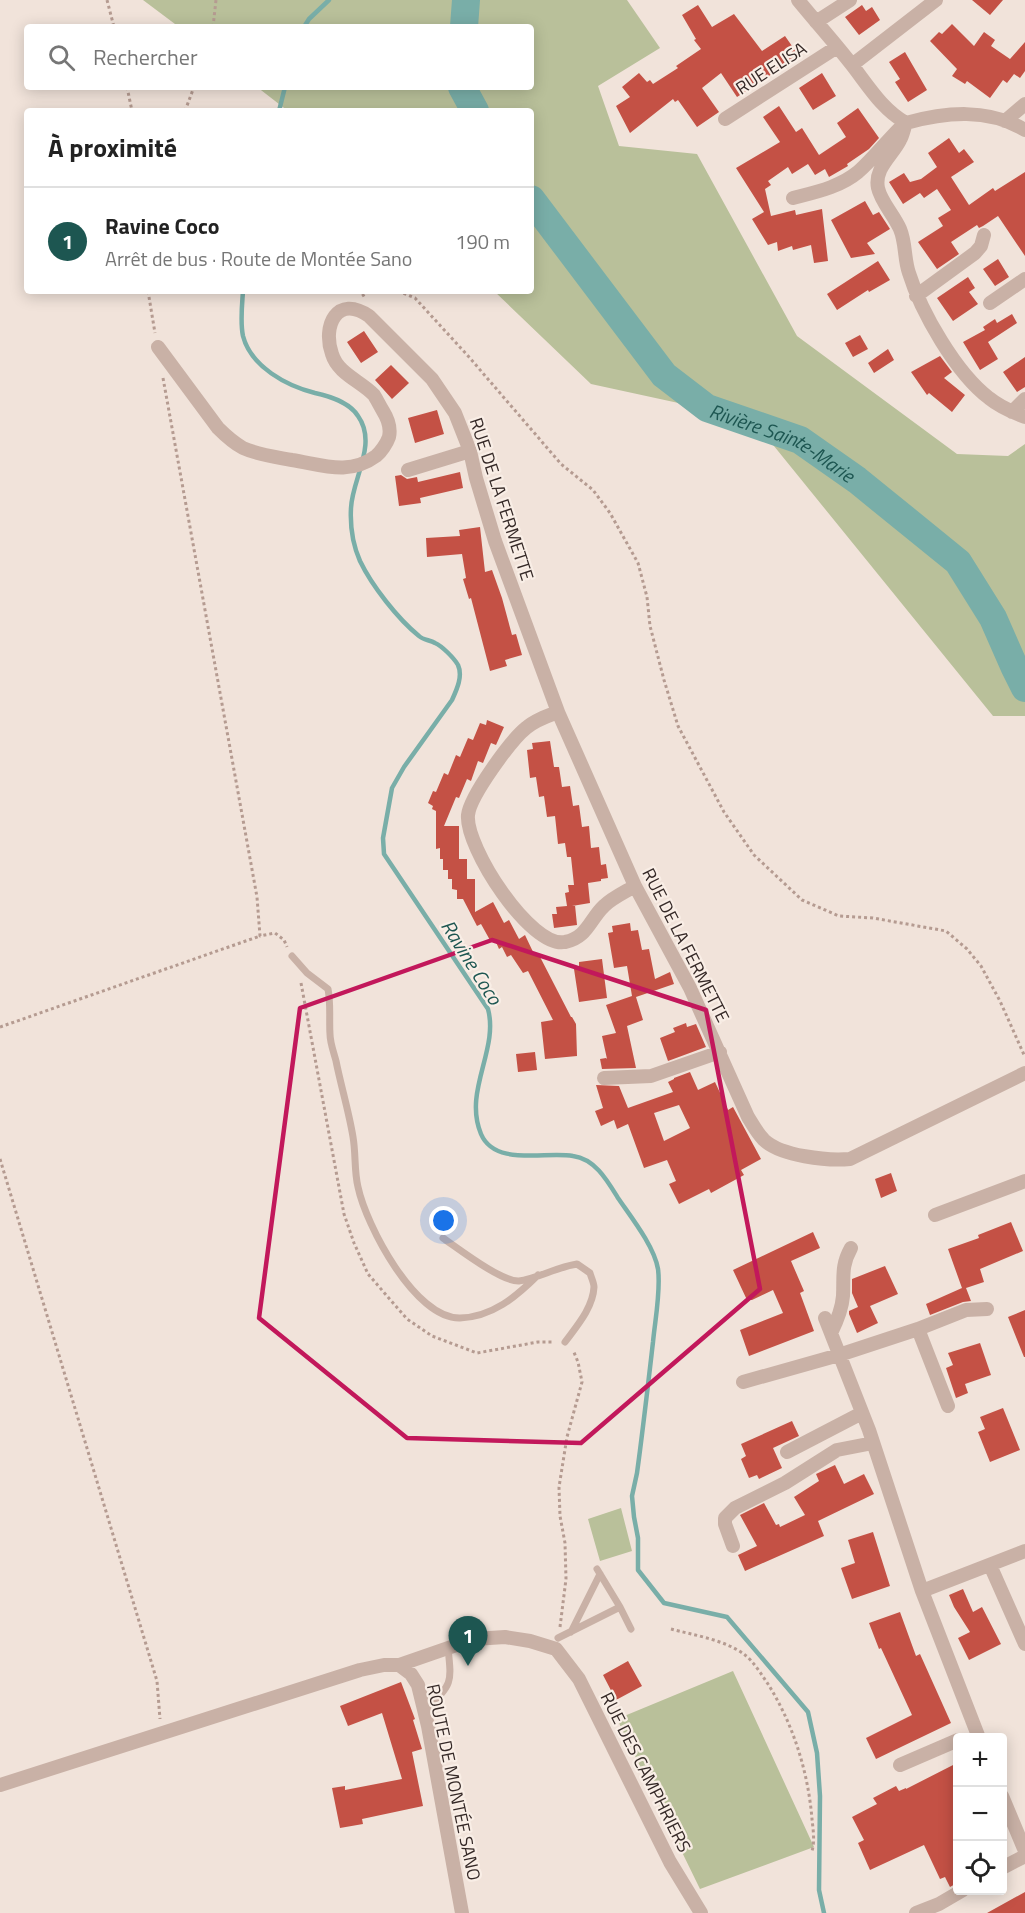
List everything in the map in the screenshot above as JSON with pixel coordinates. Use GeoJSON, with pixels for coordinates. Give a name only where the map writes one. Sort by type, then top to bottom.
{"type":"FeatureCollection","features":[{"type":"Feature","properties":{"kind":"street","name":"RUE ELISA"},"geometry":{"type":"LineString","coordinates":[[798,0],[852,65],[879,102],[894,116],[906,123]]}},
{"type":"Feature","properties":{"kind":"street","name":"RUE ELISA"},"geometry":{"type":"LineString","coordinates":[[816,22],[850,0]]}},
{"type":"Feature","properties":{"kind":"street"},"geometry":{"type":"LineString","coordinates":[[852,65],[936,0]]}},
{"type":"Feature","properties":{"kind":"street","name":"RUE ELISA"},"geometry":{"type":"LineString","coordinates":[[725,119],[837,47]]}},
{"type":"Feature","properties":{"kind":"street"},"geometry":{"type":"LineString","coordinates":[[1005,121],[1025,104]]}},
{"type":"Feature","properties":{"kind":"street"},"geometry":{"type":"LineString","coordinates":[[793,198],[826,189],[857,173],[906,123],[930,116],[958,113],[988,115],[1025,130]]}},
{"type":"Feature","properties":{"kind":"street"},"geometry":{"type":"LineString","coordinates":[[906,123],[900,140],[885,160],[879,174],[878,188],[900,230],[907,269],[916,296],[948,350],[973,384],[989,399],[1019,415],[1025,399]]}},
{"type":"Feature","properties":{"kind":"street"},"geometry":{"type":"LineString","coordinates":[[916,296],[975,253],[981,246],[984,236]]}},
{"type":"Feature","properties":{"kind":"street"},"geometry":{"type":"LineString","coordinates":[[990,303],[1025,279]]}},
{"type":"Feature","properties":{"kind":"street","name":"RUE DE LA FERMETTE"},"geometry":{"type":"LineString","coordinates":[[158,347],[218,428],[229,439],[255,453],[343,469],[364,463],[379,453],[389,438],[390,427],[374,396],[336,362],[330,345],[330,328],[333,318],[342,309],[359,309],[369,316],[432,379],[455,412],[470,451],[495,541],[558,712],[635,886],[690,988],[748,1117],[766,1142],[797,1154],[835,1161],[850,1159],[1025,1073]]}},
{"type":"Feature","properties":{"kind":"street"},"geometry":{"type":"LineString","coordinates":[[408,470],[470,451]]}},
{"type":"Feature","properties":{"kind":"street"},"geometry":{"type":"LineString","coordinates":[[558,712],[537,720],[525,728],[515,738],[478,791],[471,803],[468,816],[476,847],[501,891],[519,914],[555,943],[580,937],[604,905],[635,886]]}},
{"type":"Feature","properties":{"kind":"street"},"geometry":{"type":"LineString","coordinates":[[604,1078],[651,1076],[720,1052]]}},
{"type":"Feature","properties":{"kind":"street"},"geometry":{"type":"LineString","coordinates":[[935,1215],[1025,1181]]}},
{"type":"Feature","properties":{"kind":"street"},"geometry":{"type":"LineString","coordinates":[[831,1333],[840,1311],[843,1296],[843,1271],[851,1248]]}},
{"type":"Feature","properties":{"kind":"street"},"geometry":{"type":"LineString","coordinates":[[743,1382],[839,1355],[918,1329],[966,1310],[987,1309]]}},
{"type":"Feature","properties":{"kind":"street"},"geometry":{"type":"LineString","coordinates":[[825,1318],[873,1443],[922,1591],[978,1733]]}},
{"type":"Feature","properties":{"kind":"street"},"geometry":{"type":"LineString","coordinates":[[918,1329],[948,1406]]}},
{"type":"Feature","properties":{"kind":"street"},"geometry":{"type":"LineString","coordinates":[[787,1452],[862,1413]]}},
{"type":"Feature","properties":{"kind":"street"},"geometry":{"type":"LineString","coordinates":[[733,1546],[725,1518],[735,1508],[785,1483],[837,1450],[873,1443]]}},
{"type":"Feature","properties":{"kind":"street"},"geometry":{"type":"LineString","coordinates":[[922,1591],[1025,1551]]}},
{"type":"Feature","properties":{"kind":"street"},"geometry":{"type":"LineString","coordinates":[[990,1565],[1025,1644]]}},
{"type":"Feature","properties":{"kind":"street"},"geometry":{"type":"LineString","coordinates":[[0,1785],[360,1670],[384,1665],[399,1665],[474,1640],[505,1637],[557,1644]]}},
{"type":"Feature","properties":{"kind":"street","name":"RUE DES CAMPHRIERS"},"geometry":{"type":"LineString","coordinates":[[557,1644],[579,1679],[670,1862],[701,1913]]}},
{"type":"Feature","properties":{"kind":"street","name":"ROUTE DE MONTÉE SANO"},"geometry":{"type":"LineString","coordinates":[[399,1665],[411,1674],[418,1685],[462,1913]]}},
{"type":"Feature","properties":{"kind":"street"},"geometry":{"type":"LineString","coordinates":[[900,1765],[953,1742]]}},
{"type":"Feature","properties":{"kind":"street"},"geometry":{"type":"LineString","coordinates":[[1007,1808],[1025,1851]]}},
{"type":"Feature","properties":{"kind":"street"},"geometry":{"type":"LineString","coordinates":[[1007,1866],[1025,1856]]}},
{"type":"Feature","properties":{"kind":"street"},"geometry":{"type":"LineString","coordinates":[[916,1913],[941,1908],[957,1895]]}},
{"type":"Feature","properties":{"kind":"lane"},"geometry":{"type":"LineString","coordinates":[[292,956],[307,973],[328,989],[330,1035],[353,1138],[357,1186],[367,1217],[384,1251],[405,1280],[438,1312],[458,1318],[483,1314],[502,1305],[520,1293],[538,1275]]}},
{"type":"Feature","properties":{"kind":"lane"},"geometry":{"type":"LineString","coordinates":[[443,1238],[503,1278],[518,1281],[561,1266],[577,1264],[590,1273],[594,1287],[590,1303],[582,1319],[565,1342]]}},
{"type":"Feature","properties":{"kind":"lane"},"geometry":{"type":"LineString","coordinates":[[571,1632],[599,1572],[631,1629]]}},
{"type":"Feature","properties":{"kind":"lane"},"geometry":{"type":"LineString","coordinates":[[557,1644],[571,1632],[620,1606]]}},
{"type":"Feature","properties":{"kind":"lane"},"geometry":{"type":"LineString","coordinates":[[424,1711],[443,1693],[450,1682],[448,1648]]}},
{"type":"Feature","properties":{"kind":"path"},"geometry":{"type":"LineString","coordinates":[[107,0],[113,24]]}},
{"type":"Feature","properties":{"kind":"path"},"geometry":{"type":"LineString","coordinates":[[213,24],[216,0]]}},
{"type":"Feature","properties":{"kind":"path"},"geometry":{"type":"LineString","coordinates":[[129,90],[132,108]]}},
{"type":"Feature","properties":{"kind":"path"},"geometry":{"type":"LineString","coordinates":[[186,108],[193,90]]}},
{"type":"Feature","properties":{"kind":"path"},"geometry":{"type":"LineString","coordinates":[[405,294],[414,298],[469,357],[561,464],[593,490],[610,513],[638,563],[647,597],[650,626],[678,726],[724,812],[754,855],[802,900],[839,916],[873,918],[946,931],[967,949],[981,966],[1000,1001],[1025,1058]]}},
{"type":"Feature","properties":{"kind":"path"},"geometry":{"type":"LineString","coordinates":[[0,1027],[261,936]]}},
{"type":"Feature","properties":{"kind":"path"},"geometry":{"type":"LineString","coordinates":[[0,1160],[157,1681],[161,1733]]}},
{"type":"Feature","properties":{"kind":"path"},"geometry":{"type":"LineString","coordinates":[[671,1629],[730,1646],[751,1662],[773,1692],[793,1730],[810,1795],[813,1823],[812,1851]]}},
{"type":"Feature","properties":{"kind":"highlighted area"},"geometry":{"type":"Polygon","coordinates":[[[492,940],[706,1010],[760,1289],[581,1443],[407,1438],[259,1318],[300,1008],[492,940]]]}},
{"type":"Feature","properties":{"kind":"green space"},"geometry":{"type":"Polygon","coordinates":[[[143,0],[627,0],[660,48],[598,86],[619,146],[697,154],[797,336],[957,454],[1008,456],[1025,444],[1025,716],[993,716],[752,419],[591,384],[497,294],[534,294],[534,108],[284,108],[261,90],[534,90],[534,24],[175,24],[143,0]]]}},
{"type":"Feature","properties":{"kind":"green space"},"geometry":{"type":"Polygon","coordinates":[[[621,1508],[632,1551],[600,1561],[588,1519],[621,1508]]]}},
{"type":"Feature","properties":{"kind":"green space"},"geometry":{"type":"Polygon","coordinates":[[[733,1671],[814,1847],[700,1889],[617,1719],[733,1671]]]}},
{"type":"Feature","properties":{"kind":"building"},"geometry":{"type":"Polygon","coordinates":[[[972,0],[1003,0],[990,15],[972,0]]]}},
{"type":"Feature","properties":{"kind":"building"},"geometry":{"type":"Polygon","coordinates":[[[698,5],[712,27],[734,14],[762,51],[785,36],[799,56],[737,97],[721,73],[702,88],[719,112],[697,127],[678,100],[675,102],[673,99],[630,133],[616,106],[630,97],[622,87],[639,73],[647,82],[650,80],[653,84],[678,68],[676,66],[701,49],[682,15],[698,5]]]}},
{"type":"Feature","properties":{"kind":"building"},"geometry":{"type":"Polygon","coordinates":[[[862,5],[866,11],[872,7],[880,20],[859,35],[845,17],[862,5]]]}},
{"type":"Feature","properties":{"kind":"building"},"geometry":{"type":"Polygon","coordinates":[[[952,24],[974,46],[984,32],[995,40],[991,46],[1010,59],[1025,42],[1025,71],[1020,78],[1014,74],[1007,83],[1003,80],[990,98],[967,81],[965,84],[952,76],[957,69],[930,41],[952,24]]]}},
{"type":"Feature","properties":{"kind":"building"},"geometry":{"type":"Polygon","coordinates":[[[905,52],[927,90],[908,102],[895,82],[900,79],[889,62],[905,52]]]}},
{"type":"Feature","properties":{"kind":"building"},"geometry":{"type":"Polygon","coordinates":[[[822,73],[836,96],[813,110],[799,88],[822,73]]]}},
{"type":"Feature","properties":{"kind":"building"},"geometry":{"type":"Polygon","coordinates":[[[779,106],[796,132],[802,128],[819,155],[846,137],[837,123],[858,108],[879,138],[869,149],[847,164],[848,166],[829,177],[825,169],[815,175],[808,164],[792,174],[788,167],[768,181],[771,185],[765,189],[771,216],[795,210],[796,215],[822,209],[828,261],[814,263],[811,245],[793,250],[792,246],[778,251],[777,242],[768,245],[752,219],[764,212],[736,168],[780,142],[763,117],[779,106]]]}},
{"type":"Feature","properties":{"kind":"building"},"geometry":{"type":"Polygon","coordinates":[[[949,138],[959,153],[964,149],[974,162],[951,177],[969,205],[993,188],[995,191],[1025,172],[1025,256],[998,216],[979,228],[977,225],[951,242],[959,254],[937,269],[918,242],[943,226],[938,218],[951,210],[937,189],[924,198],[920,193],[903,204],[889,182],[904,173],[910,182],[921,179],[937,167],[928,153],[949,138]]]}},
{"type":"Feature","properties":{"kind":"building"},"geometry":{"type":"Polygon","coordinates":[[[865,201],[873,215],[879,212],[890,229],[867,243],[875,254],[851,258],[831,220],[865,201]]]}},
{"type":"Feature","properties":{"kind":"building"},"geometry":{"type":"Polygon","coordinates":[[[998,259],[1009,277],[995,286],[983,269],[998,259]]]}},
{"type":"Feature","properties":{"kind":"building"},"geometry":{"type":"Polygon","coordinates":[[[878,261],[890,280],[869,292],[868,290],[837,310],[827,294],[878,261]]]}},
{"type":"Feature","properties":{"kind":"building"},"geometry":{"type":"Polygon","coordinates":[[[968,277],[975,288],[969,292],[978,304],[953,321],[937,298],[968,277]]]}},
{"type":"Feature","properties":{"kind":"building"},"geometry":{"type":"Polygon","coordinates":[[[1012,314],[1017,323],[988,342],[998,359],[980,370],[963,342],[985,330],[983,327],[995,319],[997,323],[1012,314]]]}},
{"type":"Feature","properties":{"kind":"building"},"geometry":{"type":"Polygon","coordinates":[[[364,331],[378,352],[361,363],[347,342],[364,331]]]}},
{"type":"Feature","properties":{"kind":"building"},"geometry":{"type":"Polygon","coordinates":[[[860,335],[868,349],[853,357],[845,343],[860,335]]]}},
{"type":"Feature","properties":{"kind":"building"},"geometry":{"type":"Polygon","coordinates":[[[888,349],[894,360],[874,373],[868,363],[888,349]]]}},
{"type":"Feature","properties":{"kind":"building"},"geometry":{"type":"Polygon","coordinates":[[[940,356],[952,372],[944,378],[965,395],[952,412],[929,393],[927,395],[911,372],[940,356]]]}},
{"type":"Feature","properties":{"kind":"building"},"geometry":{"type":"Polygon","coordinates":[[[1025,357],[1025,387],[1017,392],[1003,372],[1025,357]]]}},
{"type":"Feature","properties":{"kind":"building"},"geometry":{"type":"Polygon","coordinates":[[[391,365],[409,383],[392,399],[375,380],[391,365]]]}},
{"type":"Feature","properties":{"kind":"building"},"geometry":{"type":"Polygon","coordinates":[[[437,410],[444,434],[415,443],[408,418],[437,410]]]}},
{"type":"Feature","properties":{"kind":"building"},"geometry":{"type":"Polygon","coordinates":[[[460,472],[463,488],[420,498],[421,503],[399,506],[395,476],[401,475],[407,479],[417,477],[418,482],[460,472]]]}},
{"type":"Feature","properties":{"kind":"building"},"geometry":{"type":"Polygon","coordinates":[[[480,527],[485,572],[492,570],[512,635],[516,634],[522,655],[505,660],[507,666],[490,671],[471,598],[469,599],[463,579],[466,578],[462,554],[427,557],[426,538],[460,536],[459,530],[480,527]]]}},
{"type":"Feature","properties":{"kind":"building"},"geometry":{"type":"Polygon","coordinates":[[[487,720],[504,727],[496,745],[491,743],[483,763],[478,761],[471,781],[467,779],[459,798],[456,797],[444,826],[459,826],[459,859],[467,859],[467,879],[475,879],[475,912],[493,902],[504,923],[509,920],[519,939],[525,935],[534,954],[538,953],[576,1024],[577,1056],[545,1059],[541,1022],[553,1020],[528,971],[523,973],[511,955],[507,957],[502,947],[499,949],[495,940],[491,942],[481,924],[477,926],[463,899],[457,899],[457,890],[452,889],[452,879],[448,879],[448,870],[443,870],[440,848],[436,849],[436,811],[428,803],[433,791],[436,792],[444,773],[448,775],[456,755],[460,757],[468,738],[473,740],[480,723],[486,725],[487,720]]]}},
{"type":"Feature","properties":{"kind":"building"},"geometry":{"type":"Polygon","coordinates":[[[550,741],[554,767],[559,767],[562,787],[570,786],[573,806],[579,805],[582,827],[589,826],[591,848],[599,847],[601,865],[606,864],[608,878],[588,883],[590,903],[575,905],[577,925],[554,928],[552,914],[557,914],[556,907],[567,906],[565,893],[569,892],[568,885],[574,885],[571,857],[567,857],[565,843],[558,844],[555,816],[547,817],[544,796],[539,797],[536,777],[530,778],[527,750],[533,749],[532,743],[550,741]]]}},
{"type":"Feature","properties":{"kind":"building"},"geometry":{"type":"Polygon","coordinates":[[[630,923],[631,931],[638,930],[642,950],[649,949],[655,979],[670,972],[674,984],[636,997],[643,1020],[627,1026],[636,1068],[602,1069],[600,1059],[607,1059],[602,1036],[616,1033],[606,1005],[632,996],[627,966],[614,968],[608,933],[613,932],[612,926],[630,923]]]}},
{"type":"Feature","properties":{"kind":"building"},"geometry":{"type":"Polygon","coordinates":[[[602,959],[607,998],[579,1002],[574,969],[579,968],[579,962],[602,959]]]}},
{"type":"Feature","properties":{"kind":"building"},"geometry":{"type":"Polygon","coordinates":[[[686,1023],[687,1027],[696,1024],[706,1047],[668,1061],[660,1038],[675,1032],[673,1028],[686,1023]]]}},
{"type":"Feature","properties":{"kind":"building"},"geometry":{"type":"Polygon","coordinates":[[[535,1052],[537,1070],[518,1072],[516,1054],[535,1052]]]}},
{"type":"Feature","properties":{"kind":"building"},"geometry":{"type":"Polygon","coordinates":[[[690,1072],[698,1090],[715,1082],[728,1110],[733,1107],[761,1159],[741,1170],[744,1175],[711,1193],[709,1189],[679,1204],[669,1184],[676,1181],[667,1160],[644,1168],[628,1124],[617,1129],[614,1120],[601,1126],[595,1111],[603,1108],[596,1085],[619,1086],[628,1108],[673,1092],[668,1082],[690,1072]],[[679,1105],[654,1113],[664,1141],[690,1128],[679,1105]]]}},
{"type":"Feature","properties":{"kind":"building"},"geometry":{"type":"Polygon","coordinates":[[[891,1173],[897,1191],[881,1198],[875,1179],[891,1173]]]}},
{"type":"Feature","properties":{"kind":"building"},"geometry":{"type":"Polygon","coordinates":[[[1011,1222],[1023,1251],[980,1269],[984,1282],[966,1288],[971,1301],[930,1315],[926,1304],[962,1288],[948,1249],[979,1238],[978,1235],[1011,1222]]]}},
{"type":"Feature","properties":{"kind":"building"},"geometry":{"type":"Polygon","coordinates":[[[813,1232],[820,1248],[791,1261],[804,1291],[800,1293],[814,1331],[749,1356],[740,1330],[783,1313],[773,1290],[747,1300],[733,1270],[813,1232]]]}},
{"type":"Feature","properties":{"kind":"building"},"geometry":{"type":"Polygon","coordinates":[[[885,1266],[898,1294],[870,1306],[878,1323],[857,1333],[849,1314],[849,1311],[858,1307],[852,1293],[852,1279],[885,1266]]]}},
{"type":"Feature","properties":{"kind":"building"},"geometry":{"type":"Polygon","coordinates":[[[1025,1310],[1025,1357],[1024,1357],[1008,1317],[1025,1310]]]}},
{"type":"Feature","properties":{"kind":"building"},"geometry":{"type":"Polygon","coordinates":[[[980,1343],[991,1375],[965,1384],[968,1393],[956,1398],[946,1368],[953,1365],[948,1353],[980,1343]]]}},
{"type":"Feature","properties":{"kind":"building"},"geometry":{"type":"Polygon","coordinates":[[[1003,1408],[1020,1450],[990,1462],[978,1432],[985,1429],[980,1417],[1003,1408]]]}},
{"type":"Feature","properties":{"kind":"building"},"geometry":{"type":"Polygon","coordinates":[[[792,1421],[799,1436],[773,1448],[782,1468],[759,1479],[757,1475],[749,1478],[741,1459],[746,1456],[741,1444],[792,1421]]]}},
{"type":"Feature","properties":{"kind":"building"},"geometry":{"type":"Polygon","coordinates":[[[835,1465],[844,1484],[864,1474],[874,1494],[818,1521],[824,1536],[745,1571],[738,1555],[757,1546],[740,1515],[764,1503],[776,1525],[779,1524],[780,1527],[805,1515],[794,1497],[819,1481],[816,1474],[835,1465]]]}},
{"type":"Feature","properties":{"kind":"building"},"geometry":{"type":"Polygon","coordinates":[[[873,1532],[890,1586],[852,1599],[841,1568],[855,1563],[848,1540],[873,1532]]]}},
{"type":"Feature","properties":{"kind":"building"},"geometry":{"type":"Polygon","coordinates":[[[963,1589],[973,1612],[982,1607],[1001,1644],[969,1660],[958,1638],[970,1632],[949,1595],[963,1589]]]}},
{"type":"Feature","properties":{"kind":"building"},"geometry":{"type":"Polygon","coordinates":[[[900,1612],[916,1656],[920,1654],[951,1723],[876,1759],[866,1738],[912,1715],[881,1648],[879,1649],[869,1623],[900,1612]]]}},
{"type":"Feature","properties":{"kind":"building"},"geometry":{"type":"Polygon","coordinates":[[[628,1661],[642,1686],[616,1700],[603,1675],[628,1661]]]}},
{"type":"Feature","properties":{"kind":"building"},"geometry":{"type":"Polygon","coordinates":[[[401,1682],[415,1719],[413,1720],[422,1749],[412,1752],[423,1806],[362,1819],[363,1824],[340,1828],[332,1788],[345,1786],[345,1790],[402,1779],[382,1713],[348,1726],[340,1706],[401,1682]]]}},
{"type":"Feature","properties":{"kind":"building"},"geometry":{"type":"Polygon","coordinates":[[[953,1765],[953,1885],[950,1887],[945,1877],[940,1879],[924,1845],[870,1870],[858,1843],[864,1840],[852,1817],[877,1804],[873,1798],[896,1786],[899,1791],[953,1765]]]}},
{"type":"Feature","properties":{"kind":"building"},"geometry":{"type":"Polygon","coordinates":[[[1025,1892],[1025,1913],[987,1913],[1025,1892]]]}},
{"type":"Feature","properties":{"kind":"waterway","name":"Ravine Coco"},"geometry":{"type":"LineString","coordinates":[[306,24],[329,0]]}},
{"type":"Feature","properties":{"kind":"waterway","name":"Rivière Sainte-Marie"},"geometry":{"type":"LineString","coordinates":[[464,24],[466,0]]}},
{"type":"Feature","properties":{"kind":"waterway","name":"Ravine Coco"},"geometry":{"type":"LineString","coordinates":[[280,108],[284,90]]}},
{"type":"Feature","properties":{"kind":"waterway","name":"Rivière Sainte-Marie"},"geometry":{"type":"LineString","coordinates":[[464,90],[473,108]]}},
{"type":"Feature","properties":{"kind":"waterway","name":"Rivière Sainte-Marie"},"geometry":{"type":"LineString","coordinates":[[534,203],[664,375],[707,408],[800,440],[857,480],[958,562],[993,618],[1025,688]]}},
{"type":"Feature","properties":{"kind":"waterway","name":"Ravine Coco"},"geometry":{"type":"LineString","coordinates":[[243,294],[243,336],[247,347],[262,366],[293,386],[339,401],[350,407],[358,416],[363,427],[365,450],[352,497],[351,515],[354,542],[360,561],[378,591],[403,621],[421,637],[441,647],[458,665],[460,678],[452,700],[404,767],[392,788],[383,838],[384,854],[488,1009],[489,1040],[476,1102],[481,1134],[497,1151],[522,1156],[573,1156],[588,1161],[605,1178],[641,1232],[656,1260],[659,1278],[658,1296],[637,1473],[632,1496],[638,1538],[638,1570],[664,1603],[727,1617],[808,1712],[817,1753],[820,1796],[819,1890],[824,1913]]}},
{"type":"Feature","properties":{"kind":"place","name":"Ravine Coco"},"geometry":{"type":"Point","coordinates":[468,1666]}}]}
